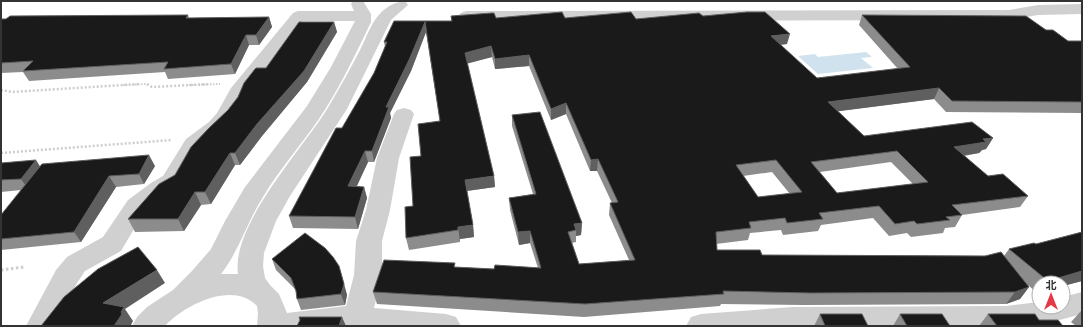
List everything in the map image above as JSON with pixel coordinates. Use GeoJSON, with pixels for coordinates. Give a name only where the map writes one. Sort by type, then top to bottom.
{"type":"FeatureCollection","features":[{"type":"Feature","properties":{"kind":"lane"},"geometry":{"type":"LineString","coordinates":[[1076,1],[1082,5]]}},
{"type":"Feature","properties":{"kind":"lane"},"geometry":{"type":"LineString","coordinates":[[41,326],[66,277],[76,264],[112,244],[136,206],[148,196],[172,181],[193,143],[216,126],[224,117],[231,108],[238,92],[298,16],[359,7],[377,7],[406,3]]}},
{"type":"Feature","properties":{"kind":"lane"},"geometry":{"type":"LineString","coordinates":[[272,326],[272,308],[267,298],[259,291],[252,279],[250,266],[251,253],[264,221],[279,194],[337,109],[384,18],[406,3]]}},
{"type":"Feature","properties":{"kind":"lane"},"geometry":{"type":"LineString","coordinates":[[147,326],[202,278],[221,254],[253,193],[316,108],[340,67],[363,22],[359,7]]}},
{"type":"Feature","properties":{"kind":"lane"},"geometry":{"type":"LineString","coordinates":[[455,16],[1009,15],[1038,10],[1082,9]]}},
{"type":"Feature","properties":{"kind":"lane"},"geometry":{"type":"LineString","coordinates":[[357,320],[368,275],[369,242],[378,210],[388,158],[404,114]]}},
{"type":"Feature","properties":{"kind":"lane"},"geometry":{"type":"LineString","coordinates":[[182,297],[200,290],[234,284],[247,286],[259,291]]}},
{"type":"Feature","properties":{"kind":"lane"},"geometry":{"type":"LineString","coordinates":[[701,326],[793,320],[1006,318],[1046,314],[1082,303]]}},
{"type":"Feature","properties":{"kind":"lane"},"geometry":{"type":"LineString","coordinates":[[279,326],[341,318],[446,326]]}},
{"type":"Feature","properties":{"kind":"path"},"geometry":{"type":"LineString","coordinates":[[1,90],[12,92],[146,84],[152,87],[245,83]]}},
{"type":"Feature","properties":{"kind":"path"},"geometry":{"type":"LineString","coordinates":[[1,152],[201,137]]}},
{"type":"Feature","properties":{"kind":"path"},"geometry":{"type":"LineString","coordinates":[[1,270],[24,267]]}},
{"type":"Feature","properties":{"kind":"water"},"geometry":{"type":"Polygon","coordinates":[[[866,52],[872,57],[861,58],[873,68],[818,74],[798,56],[815,54],[818,57],[866,52]]]}},
{"type":"Feature","properties":{"kind":"building"},"geometry":{"type":"Polygon","coordinates":[[[562,12],[565,18],[631,12],[636,19],[699,13],[703,16],[765,12],[790,34],[771,36],[817,78],[910,67],[862,15],[1026,16],[1046,30],[1053,30],[1068,41],[1082,41],[1082,102],[952,101],[939,88],[828,102],[864,136],[972,122],[993,138],[983,139],[986,142],[954,147],[988,176],[1003,174],[1028,196],[952,205],[962,215],[946,217],[950,220],[917,224],[914,221],[895,224],[879,206],[819,213],[823,219],[787,223],[785,218],[749,222],[751,228],[716,232],[717,250],[760,250],[762,255],[985,256],[1001,252],[1029,287],[1015,292],[810,293],[723,291],[724,294],[585,304],[373,292],[384,260],[455,263],[454,267],[494,269],[495,265],[541,268],[530,231],[518,232],[509,198],[536,194],[512,115],[540,112],[582,223],[574,224],[576,230],[568,232],[579,264],[635,260],[610,203],[618,202],[598,159],[591,160],[566,103],[551,109],[529,55],[495,59],[491,46],[465,53],[494,176],[465,180],[473,225],[458,227],[458,230],[406,238],[405,207],[413,206],[410,157],[421,156],[418,124],[440,121],[425,22],[409,60],[386,107],[389,107],[372,151],[365,151],[348,186],[364,187],[355,217],[289,216],[336,128],[342,128],[374,73],[387,42],[384,42],[394,21],[452,21],[451,16],[492,13],[494,13],[496,18],[562,12]],[[897,151],[811,162],[837,193],[928,182],[897,151]],[[776,160],[736,165],[758,197],[802,192],[776,160]]]}},
{"type":"Feature","properties":{"kind":"building"},"geometry":{"type":"Polygon","coordinates":[[[188,15],[186,18],[269,17],[256,35],[246,35],[231,64],[164,69],[168,62],[23,71],[33,61],[1,63],[1,19],[6,19],[10,16],[188,15]]]}},
{"type":"Feature","properties":{"kind":"building"},"geometry":{"type":"Polygon","coordinates":[[[299,22],[334,22],[304,71],[257,124],[235,153],[230,153],[205,192],[195,192],[178,219],[128,219],[159,184],[175,175],[191,147],[228,110],[238,97],[244,83],[255,69],[266,68],[299,22]]]}},
{"type":"Feature","properties":{"kind":"building"},"geometry":{"type":"Polygon","coordinates":[[[149,155],[139,174],[109,176],[74,232],[1,239],[1,215],[42,164],[149,155]]]}},
{"type":"Feature","properties":{"kind":"building"},"geometry":{"type":"Polygon","coordinates":[[[36,160],[21,179],[1,180],[1,163],[36,160]]]}},
{"type":"Feature","properties":{"kind":"building"},"geometry":{"type":"Polygon","coordinates":[[[1082,232],[1082,271],[1068,275],[1041,275],[1009,249],[1034,243],[1036,244],[1082,232]]]}},
{"type":"Feature","properties":{"kind":"building"},"geometry":{"type":"Polygon","coordinates":[[[305,233],[325,248],[339,266],[344,284],[341,294],[297,299],[296,291],[291,278],[272,259],[305,233]]]}},
{"type":"Feature","properties":{"kind":"building"},"geometry":{"type":"Polygon","coordinates":[[[138,247],[157,270],[103,303],[124,307],[121,312],[122,314],[114,326],[41,326],[64,297],[98,269],[138,247]]]}},
{"type":"Feature","properties":{"kind":"building"},"geometry":{"type":"Polygon","coordinates":[[[820,314],[862,314],[868,326],[825,326],[820,314]]]}},
{"type":"Feature","properties":{"kind":"building"},"geometry":{"type":"Polygon","coordinates":[[[900,314],[942,314],[950,326],[907,326],[900,314]]]}},
{"type":"Feature","properties":{"kind":"building"},"geometry":{"type":"Polygon","coordinates":[[[988,314],[1031,314],[1036,315],[1039,320],[1058,320],[1063,326],[997,326],[988,314]]]}},
{"type":"Feature","properties":{"kind":"building"},"geometry":{"type":"Polygon","coordinates":[[[299,317],[342,317],[339,326],[297,326],[300,320],[299,317]]]}}]}
